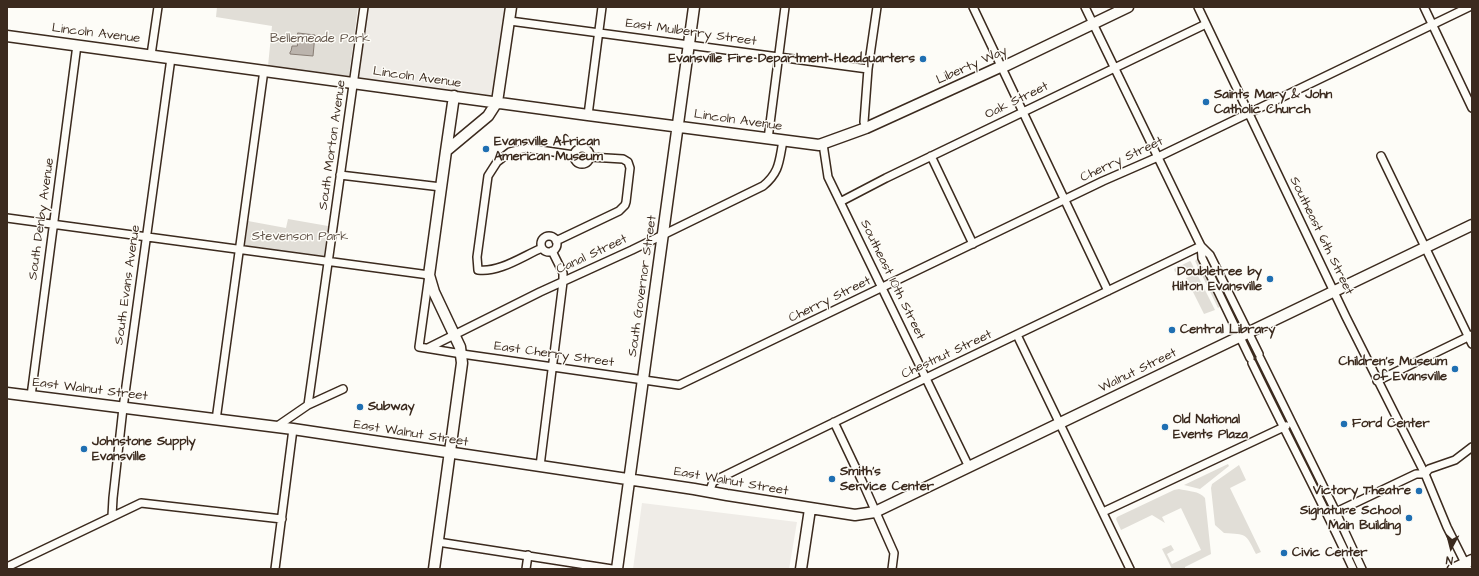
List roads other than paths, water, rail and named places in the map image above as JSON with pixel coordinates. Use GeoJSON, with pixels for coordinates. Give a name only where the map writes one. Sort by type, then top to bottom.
{"type":"FeatureCollection","features":[{"type":"Feature","properties":{"kind":"street"},"geometry":{"type":"LineString","coordinates":[[151,54],[158,7]]}},
{"type":"Feature","properties":{"kind":"street","name":"South Morton Avenue"},"geometry":{"type":"LineString","coordinates":[[308,405],[364,7]]}},
{"type":"Feature","properties":{"kind":"street"},"geometry":{"type":"LineString","coordinates":[[446,151],[488,116],[497,102],[511,7]]}},
{"type":"Feature","properties":{"kind":"street"},"geometry":{"type":"LineString","coordinates":[[588,115],[602,7]]}},
{"type":"Feature","properties":{"kind":"street","name":"South Governor Street"},"geometry":{"type":"LineString","coordinates":[[617,569],[694,7]]}},
{"type":"Feature","properties":{"kind":"street"},"geometry":{"type":"LineString","coordinates":[[768,139],[785,7]]}},
{"type":"Feature","properties":{"kind":"street"},"geometry":{"type":"LineString","coordinates":[[866,128],[864,122],[868,69],[877,7]]}},
{"type":"Feature","properties":{"kind":"street"},"geometry":{"type":"LineString","coordinates":[[973,7],[1000,67],[1023,111],[1108,291]]}},
{"type":"Feature","properties":{"kind":"street"},"geometry":{"type":"LineString","coordinates":[[1085,7],[1201,246],[1202,258],[1244,335],[1260,356],[1362,569]]}},
{"type":"Feature","properties":{"kind":"street","name":"Liberty Way"},"geometry":{"type":"LineString","coordinates":[[823,144],[866,128],[1000,67],[1003,67],[1128,7]]}},
{"type":"Feature","properties":{"kind":"street","name":"Southeast 6th Street"},"geometry":{"type":"LineString","coordinates":[[1198,7],[1377,381],[1425,474],[1447,527],[1468,564]]}},
{"type":"Feature","properties":{"kind":"street"},"geometry":{"type":"LineString","coordinates":[[1424,7],[1472,108]]}},
{"type":"Feature","properties":{"kind":"street","name":"Cherry Street"},"geometry":{"type":"LineString","coordinates":[[786,335],[1469,7]]}},
{"type":"Feature","properties":{"kind":"street","name":"East Mulberry Street"},"geometry":{"type":"LineString","coordinates":[[510,21],[868,69]]}},
{"type":"Feature","properties":{"kind":"street","name":"Oak Street"},"geometry":{"type":"LineString","coordinates":[[840,202],[1023,111],[1206,24]]}},
{"type":"Feature","properties":{"kind":"street","name":"Lincoln Avenue"},"geometry":{"type":"LineString","coordinates":[[7,36],[151,54],[768,139],[823,144]]}},
{"type":"Feature","properties":{"kind":"street","name":"South Denby Avenue"},"geometry":{"type":"LineString","coordinates":[[31,396],[77,45]]}},
{"type":"Feature","properties":{"kind":"street","name":"South Evans Avenue"},"geometry":{"type":"LineString","coordinates":[[112,516],[123,408],[172,58]]}},
{"type":"Feature","properties":{"kind":"street"},"geometry":{"type":"LineString","coordinates":[[216,420],[264,70]]}},
{"type":"Feature","properties":{"kind":"street"},"geometry":{"type":"LineString","coordinates":[[427,348],[419,347],[454,96]]}},
{"type":"Feature","properties":{"kind":"street","name":"Canal Street"},"geometry":{"type":"LineString","coordinates":[[427,348],[540,292],[763,186],[778,170],[784,141]]}},
{"type":"Feature","properties":{"kind":"street","name":"Southeast 10th Street"},"geometry":{"type":"LineString","coordinates":[[823,144],[826,170],[840,202],[969,468]]}},
{"type":"Feature","properties":{"kind":"street"},"geometry":{"type":"LineString","coordinates":[[542,248],[498,268],[485,271],[478,270],[477,257],[488,176],[492,168],[500,159],[510,152],[518,149],[526,148],[574,155]]}},
{"type":"Feature","properties":{"kind":"street"},"geometry":{"type":"LineString","coordinates":[[574,155],[577,150],[583,148],[588,151],[590,157]]}},
{"type":"Feature","properties":{"kind":"street"},"geometry":{"type":"LineString","coordinates":[[574,155],[576,161],[581,164],[587,162],[590,157]]}},
{"type":"Feature","properties":{"kind":"street"},"geometry":{"type":"LineString","coordinates":[[931,156],[973,244]]}},
{"type":"Feature","properties":{"kind":"street"},"geometry":{"type":"LineString","coordinates":[[1377,381],[1471,339],[1381,156]]}},
{"type":"Feature","properties":{"kind":"street"},"geometry":{"type":"LineString","coordinates":[[556,241],[619,211],[625,206],[630,168],[628,162],[623,160],[590,157]]}},
{"type":"Feature","properties":{"kind":"street"},"geometry":{"type":"LineString","coordinates":[[340,174],[441,187]]}},
{"type":"Feature","properties":{"kind":"street"},"geometry":{"type":"LineString","coordinates":[[7,218],[328,260],[429,275]]}},
{"type":"Feature","properties":{"kind":"street","name":"Walnut Street"},"geometry":{"type":"LineString","coordinates":[[810,509],[855,515],[875,512],[1472,225]]}},
{"type":"Feature","properties":{"kind":"street"},"geometry":{"type":"LineString","coordinates":[[552,252],[546,252],[542,248],[541,242],[545,237],[551,237],[556,241]]}},
{"type":"Feature","properties":{"kind":"street"},"geometry":{"type":"LineString","coordinates":[[552,252],[556,247],[556,241]]}},
{"type":"Feature","properties":{"kind":"street","name":"Chestnut Street"},"geometry":{"type":"LineString","coordinates":[[709,492],[713,482],[718,479],[1201,246]]}},
{"type":"Feature","properties":{"kind":"street"},"geometry":{"type":"LineString","coordinates":[[540,466],[563,282],[563,273],[552,252]]}},
{"type":"Feature","properties":{"kind":"street"},"geometry":{"type":"LineString","coordinates":[[429,275],[434,292],[455,334],[462,354],[434,569]]}},
{"type":"Feature","properties":{"kind":"street","name":"East Cherry Street"},"geometry":{"type":"LineString","coordinates":[[427,348],[643,381],[679,385],[786,335]]}},
{"type":"Feature","properties":{"kind":"street"},"geometry":{"type":"LineString","coordinates":[[1017,335],[1130,569]]}},
{"type":"Feature","properties":{"kind":"street"},"geometry":{"type":"LineString","coordinates":[[1244,335],[1251,360],[1330,519],[1353,569]]}},
{"type":"Feature","properties":{"kind":"street"},"geometry":{"type":"LineString","coordinates":[[276,428],[308,405],[343,389]]}},
{"type":"Feature","properties":{"kind":"street","name":"East Walnut Street"},"geometry":{"type":"LineString","coordinates":[[7,393],[293,429],[629,479],[810,509]]}},
{"type":"Feature","properties":{"kind":"street"},"geometry":{"type":"LineString","coordinates":[[834,422],[894,553],[892,569]]}},
{"type":"Feature","properties":{"kind":"street"},"geometry":{"type":"LineString","coordinates":[[1103,512],[1292,423]]}},
{"type":"Feature","properties":{"kind":"street"},"geometry":{"type":"LineString","coordinates":[[275,569],[293,429]]}},
{"type":"Feature","properties":{"kind":"street"},"geometry":{"type":"LineString","coordinates":[[1330,519],[1336,512],[1416,474],[1425,474],[1429,469],[1455,460],[1472,447]]}},
{"type":"Feature","properties":{"kind":"street"},"geometry":{"type":"LineString","coordinates":[[7,567],[141,503],[282,519]]}},
{"type":"Feature","properties":{"kind":"street"},"geometry":{"type":"LineString","coordinates":[[801,569],[810,509]]}},
{"type":"Feature","properties":{"kind":"street"},"geometry":{"type":"LineString","coordinates":[[438,542],[612,569]]}},
{"type":"Feature","properties":{"kind":"street"},"geometry":{"type":"LineString","coordinates":[[526,569],[528,556]]}},
{"type":"Feature","properties":{"kind":"street"},"geometry":{"type":"LineString","coordinates":[[1453,569],[1468,564]]}},
{"type":"Feature","properties":{"kind":"place","name":"Evansville Fire Department Headquarters"},"geometry":{"type":"Point","coordinates":[923,59]}},
{"type":"Feature","properties":{"kind":"place","name":"Saints Mary & John Catholic Church"},"geometry":{"type":"Point","coordinates":[1206,102]}},
{"type":"Feature","properties":{"kind":"place","name":"Evansville African American Museum"},"geometry":{"type":"Point","coordinates":[486,149]}},
{"type":"Feature","properties":{"kind":"place","name":"Doubletree by Hilton Evansville"},"geometry":{"type":"Point","coordinates":[1270,279]}},
{"type":"Feature","properties":{"kind":"place","name":"Central Library"},"geometry":{"type":"Point","coordinates":[1172,330]}},
{"type":"Feature","properties":{"kind":"place","name":"Children's Museum of Evansville"},"geometry":{"type":"Point","coordinates":[1455,369]}},
{"type":"Feature","properties":{"kind":"place","name":"Subway"},"geometry":{"type":"Point","coordinates":[360,407]}},
{"type":"Feature","properties":{"kind":"place","name":"Ford Center"},"geometry":{"type":"Point","coordinates":[1344,424]}},
{"type":"Feature","properties":{"kind":"place","name":"Old National Events Plaza"},"geometry":{"type":"Point","coordinates":[1165,427]}},
{"type":"Feature","properties":{"kind":"place","name":"Johnstone Supply Evansville"},"geometry":{"type":"Point","coordinates":[84,449]}},
{"type":"Feature","properties":{"kind":"place","name":"Smith's Service Center"},"geometry":{"type":"Point","coordinates":[832,479]}},
{"type":"Feature","properties":{"kind":"place","name":"Victory Theatre"},"geometry":{"type":"Point","coordinates":[1419,491]}},
{"type":"Feature","properties":{"kind":"place","name":"Signature School Main Building"},"geometry":{"type":"Point","coordinates":[1409,518]}},
{"type":"Feature","properties":{"kind":"place","name":"Civic Center"},"geometry":{"type":"Point","coordinates":[1284,553]}},
{"type":"Feature","properties":{"kind":"park label","name":"Bellemeade Park"},"geometry":{"type":"Point","coordinates":[320,39]}},
{"type":"Feature","properties":{"kind":"park label","name":"Stevenson Park"},"geometry":{"type":"Point","coordinates":[300,237]}}]}
